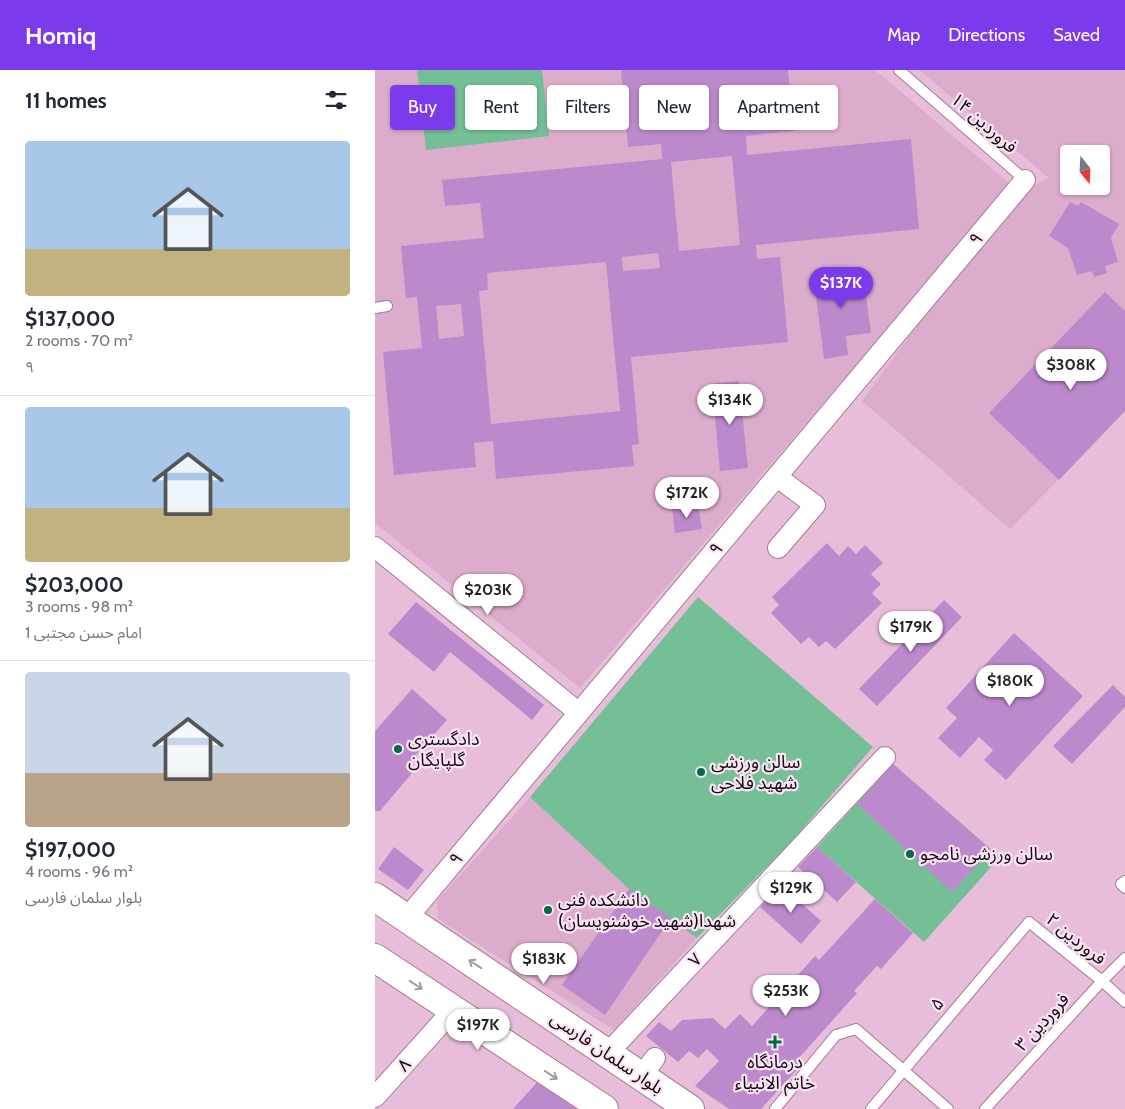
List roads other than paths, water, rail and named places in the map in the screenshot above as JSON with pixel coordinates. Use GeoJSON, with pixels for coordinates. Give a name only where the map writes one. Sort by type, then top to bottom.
{"type":"FeatureCollection","features":[{"type":"Feature","properties":{"kind":"main road","name":"بلوار سلمان فارسی"},"geometry":{"type":"LineString","coordinates":[[375,897],[607,1054],[648,1068],[690,1109]]}},
{"type":"Feature","properties":{"kind":"main road"},"geometry":{"type":"LineString","coordinates":[[375,958],[604,1109]]}},
{"type":"Feature","properties":{"kind":"street","name":"۹"},"geometry":{"type":"LineString","coordinates":[[407,918],[1025,180]]}},
{"type":"Feature","properties":{"kind":"street"},"geometry":{"type":"LineString","coordinates":[[777,477],[815,505],[779,548]]}},
{"type":"Feature","properties":{"kind":"street"},"geometry":{"type":"LineString","coordinates":[[375,547],[578,712]]}},
{"type":"Feature","properties":{"kind":"street","name":"۷"},"geometry":{"type":"LineString","coordinates":[[607,1054],[784,873],[794,846],[852,800],[885,757]]}},
{"type":"Feature","properties":{"kind":"street","name":"۸"},"geometry":{"type":"LineString","coordinates":[[375,1097],[453,1010]]}},
{"type":"Feature","properties":{"kind":"lane","name":"فروردین ۱۴"},"geometry":{"type":"LineString","coordinates":[[899,70],[1025,180]]}},
{"type":"Feature","properties":{"kind":"lane"},"geometry":{"type":"LineString","coordinates":[[375,308],[387,306]]}},
{"type":"Feature","properties":{"kind":"lane"},"geometry":{"type":"LineString","coordinates":[[1125,881],[1121,884],[1125,888]]}},
{"type":"Feature","properties":{"kind":"lane","name":"فروردین ۲"},"geometry":{"type":"LineString","coordinates":[[1029,922],[1125,1002]]}},
{"type":"Feature","properties":{"kind":"lane","name":"۵"},"geometry":{"type":"LineString","coordinates":[[871,1109],[1029,922]]}},
{"type":"Feature","properties":{"kind":"lane","name":"فروردین ۳"},"geometry":{"type":"LineString","coordinates":[[985,1109],[1125,958]]}},
{"type":"Feature","properties":{"kind":"lane"},"geometry":{"type":"LineString","coordinates":[[775,1109],[835,1035],[856,1029],[904,1069],[947,1109]]}},
{"type":"Feature","properties":{"kind":"place","name":"دادگستری گلپایگان"},"geometry":{"type":"Point","coordinates":[398,749]}},
{"type":"Feature","properties":{"kind":"place","name":"سالن ورزشی شهید فلاحی"},"geometry":{"type":"Point","coordinates":[701,772]}},
{"type":"Feature","properties":{"kind":"place","name":"سالن ورزشی نامجو"},"geometry":{"type":"Point","coordinates":[910,854]}},
{"type":"Feature","properties":{"kind":"place","name":"دانشکده فنی شهدا(شهید خوشنویسان)"},"geometry":{"type":"Point","coordinates":[548,910]}},
{"type":"Feature","properties":{"kind":"place","name":"درمانگاه خاتم الانبیاء"},"geometry":{"type":"Point","coordinates":[775,1042]}}]}
